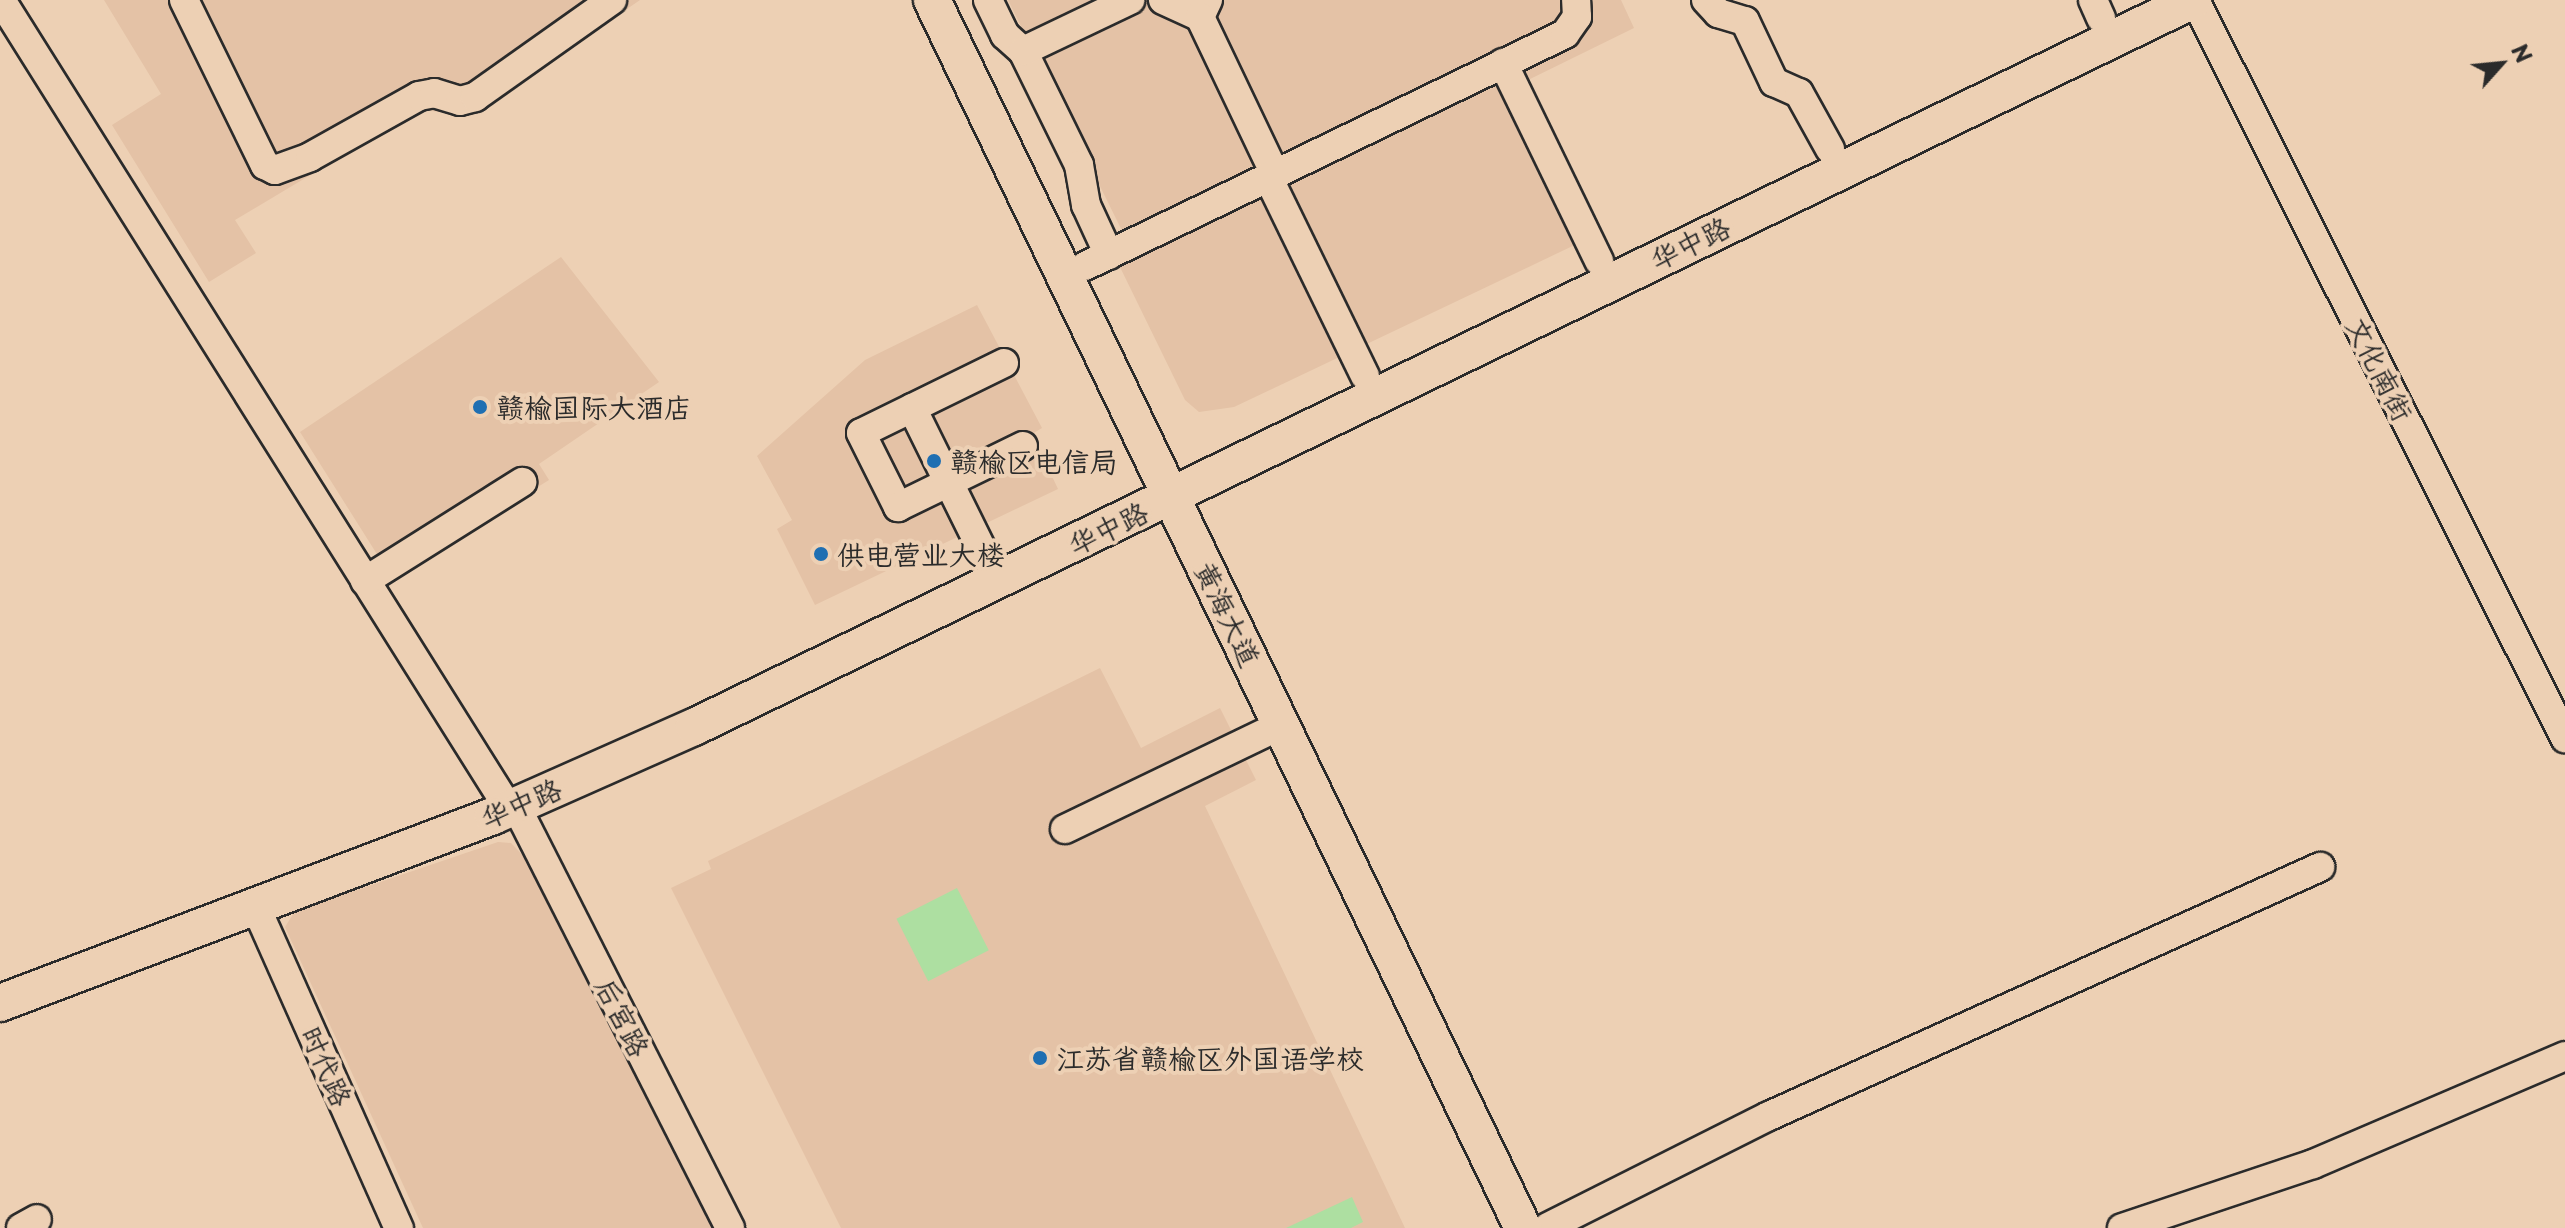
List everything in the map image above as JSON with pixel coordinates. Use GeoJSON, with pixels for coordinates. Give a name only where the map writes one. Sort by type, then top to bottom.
{"type":"FeatureCollection","features":[{"type":"Feature","properties":{"kind":"main road","name":"黄海大道"},"geometry":{"type":"LineString","coordinates":[[932,0],[1176,482],[1540,1228]]}},
{"type":"Feature","properties":{"kind":"main road","name":"黄海大道"},"geometry":{"type":"LineString","coordinates":[[957,0],[1097,260],[1176,482],[1281,725],[1540,1228]]}},
{"type":"Feature","properties":{"kind":"main road","name":"华中路"},"geometry":{"type":"LineString","coordinates":[[0,977],[507,801],[684,706],[987,560],[1176,482],[1365,376],[1830,149],[2097,9],[2138,0]]}},
{"type":"Feature","properties":{"kind":"main road","name":"华中路"},"geometry":{"type":"LineString","coordinates":[[0,1003],[255,905],[694,727],[1176,482],[2194,0]]}},
{"type":"Feature","properties":{"kind":"street","name":"后宫路"},"geometry":{"type":"LineString","coordinates":[[1,0],[365,581],[507,801],[730,1228]]}},
{"type":"Feature","properties":{"kind":"street"},"geometry":{"type":"LineString","coordinates":[[184,0],[265,165],[275,170],[310,157],[419,96],[434,93],[460,101],[475,97],[612,0]]}},
{"type":"Feature","properties":{"kind":"street"},"geometry":{"type":"LineString","coordinates":[[988,0],[1005,35],[1023,51],[1079,165],[1097,260],[1565,34],[1577,17],[1576,0]]}},
{"type":"Feature","properties":{"kind":"street"},"geometry":{"type":"LineString","coordinates":[[1023,51],[1130,0]]}},
{"type":"Feature","properties":{"kind":"street"},"geometry":{"type":"LineString","coordinates":[[1163,0],[1204,8],[1272,176],[1365,376]]}},
{"type":"Feature","properties":{"kind":"street"},"geometry":{"type":"LineString","coordinates":[[1706,0],[1718,13],[1745,21],[1774,82],[1799,93],[1830,149]]}},
{"type":"Feature","properties":{"kind":"street","name":"文化南街"},"geometry":{"type":"LineString","coordinates":[[2194,0],[2565,738]]}},
{"type":"Feature","properties":{"kind":"street"},"geometry":{"type":"LineString","coordinates":[[1503,63],[1599,261]]}},
{"type":"Feature","properties":{"kind":"street"},"geometry":{"type":"LineString","coordinates":[[1004,363],[861,433],[898,507],[1023,446]]}},
{"type":"Feature","properties":{"kind":"street"},"geometry":{"type":"LineString","coordinates":[[912,408],[987,560]]}},
{"type":"Feature","properties":{"kind":"street"},"geometry":{"type":"LineString","coordinates":[[365,581],[522,482]]}},
{"type":"Feature","properties":{"kind":"street"},"geometry":{"type":"LineString","coordinates":[[1065,829],[1281,725]]}},
{"type":"Feature","properties":{"kind":"street"},"geometry":{"type":"LineString","coordinates":[[1540,1228],[1769,1116],[2320,867]]}},
{"type":"Feature","properties":{"kind":"street","name":"时代路"},"geometry":{"type":"LineString","coordinates":[[255,905],[399,1228]]}},
{"type":"Feature","properties":{"kind":"street"},"geometry":{"type":"LineString","coordinates":[[2122,1228],[2313,1164],[2565,1056]]}},
{"type":"Feature","properties":{"kind":"shaded area"},"geometry":{"type":"Polygon","coordinates":[[[104,0],[640,0],[473,115],[419,110],[235,220],[256,253],[209,282],[112,125],[161,94],[104,0]]]}},
{"type":"Feature","properties":{"kind":"shaded area"},"geometry":{"type":"Polygon","coordinates":[[[1008,0],[1621,0],[1634,28],[1526,81],[1600,233],[1234,407],[1199,412],[1185,400],[1118,263],[1134,255],[1008,0]]]}},
{"type":"Feature","properties":{"kind":"shaded area","name":"赣榆国际大酒店"},"geometry":{"type":"Polygon","coordinates":[[[561,257],[659,382],[539,464],[549,480],[392,578],[300,432],[561,257]]]}},
{"type":"Feature","properties":{"kind":"shaded area","name":"赣榆区电信局"},"geometry":{"type":"Polygon","coordinates":[[[977,305],[1042,428],[1032,434],[1058,489],[815,605],[777,529],[792,520],[757,456],[865,360],[977,305]]]}},
{"type":"Feature","properties":{"kind":"shaded area","name":"江苏省赣榆区外国语学校"},"geometry":{"type":"Polygon","coordinates":[[[1100,668],[1141,748],[1220,708],[1256,780],[1205,806],[1405,1228],[841,1228],[671,888],[711,869],[708,861],[1100,668]]]}},
{"type":"Feature","properties":{"kind":"shaded area"},"geometry":{"type":"Polygon","coordinates":[[[498,842],[511,843],[530,863],[714,1228],[423,1228],[285,927],[295,911],[498,842]]]}},
{"type":"Feature","properties":{"kind":"green space"},"geometry":{"type":"Polygon","coordinates":[[[957,888],[989,950],[928,981],[896,919],[957,888]]]}},
{"type":"Feature","properties":{"kind":"green space"},"geometry":{"type":"Polygon","coordinates":[[[1352,1197],[1363,1222],[1351,1228],[1286,1228],[1352,1197]]]}},
{"type":"Feature","properties":{"kind":"place","name":"赣榆国际大酒店"},"geometry":{"type":"Point","coordinates":[480,407]}},
{"type":"Feature","properties":{"kind":"place","name":"赣榆区电信局"},"geometry":{"type":"Point","coordinates":[934,461]}},
{"type":"Feature","properties":{"kind":"place","name":"供电营业大楼"},"geometry":{"type":"Point","coordinates":[821,554]}},
{"type":"Feature","properties":{"kind":"place","name":"江苏省赣榆区外国语学校"},"geometry":{"type":"Point","coordinates":[1040,1058]}}]}
